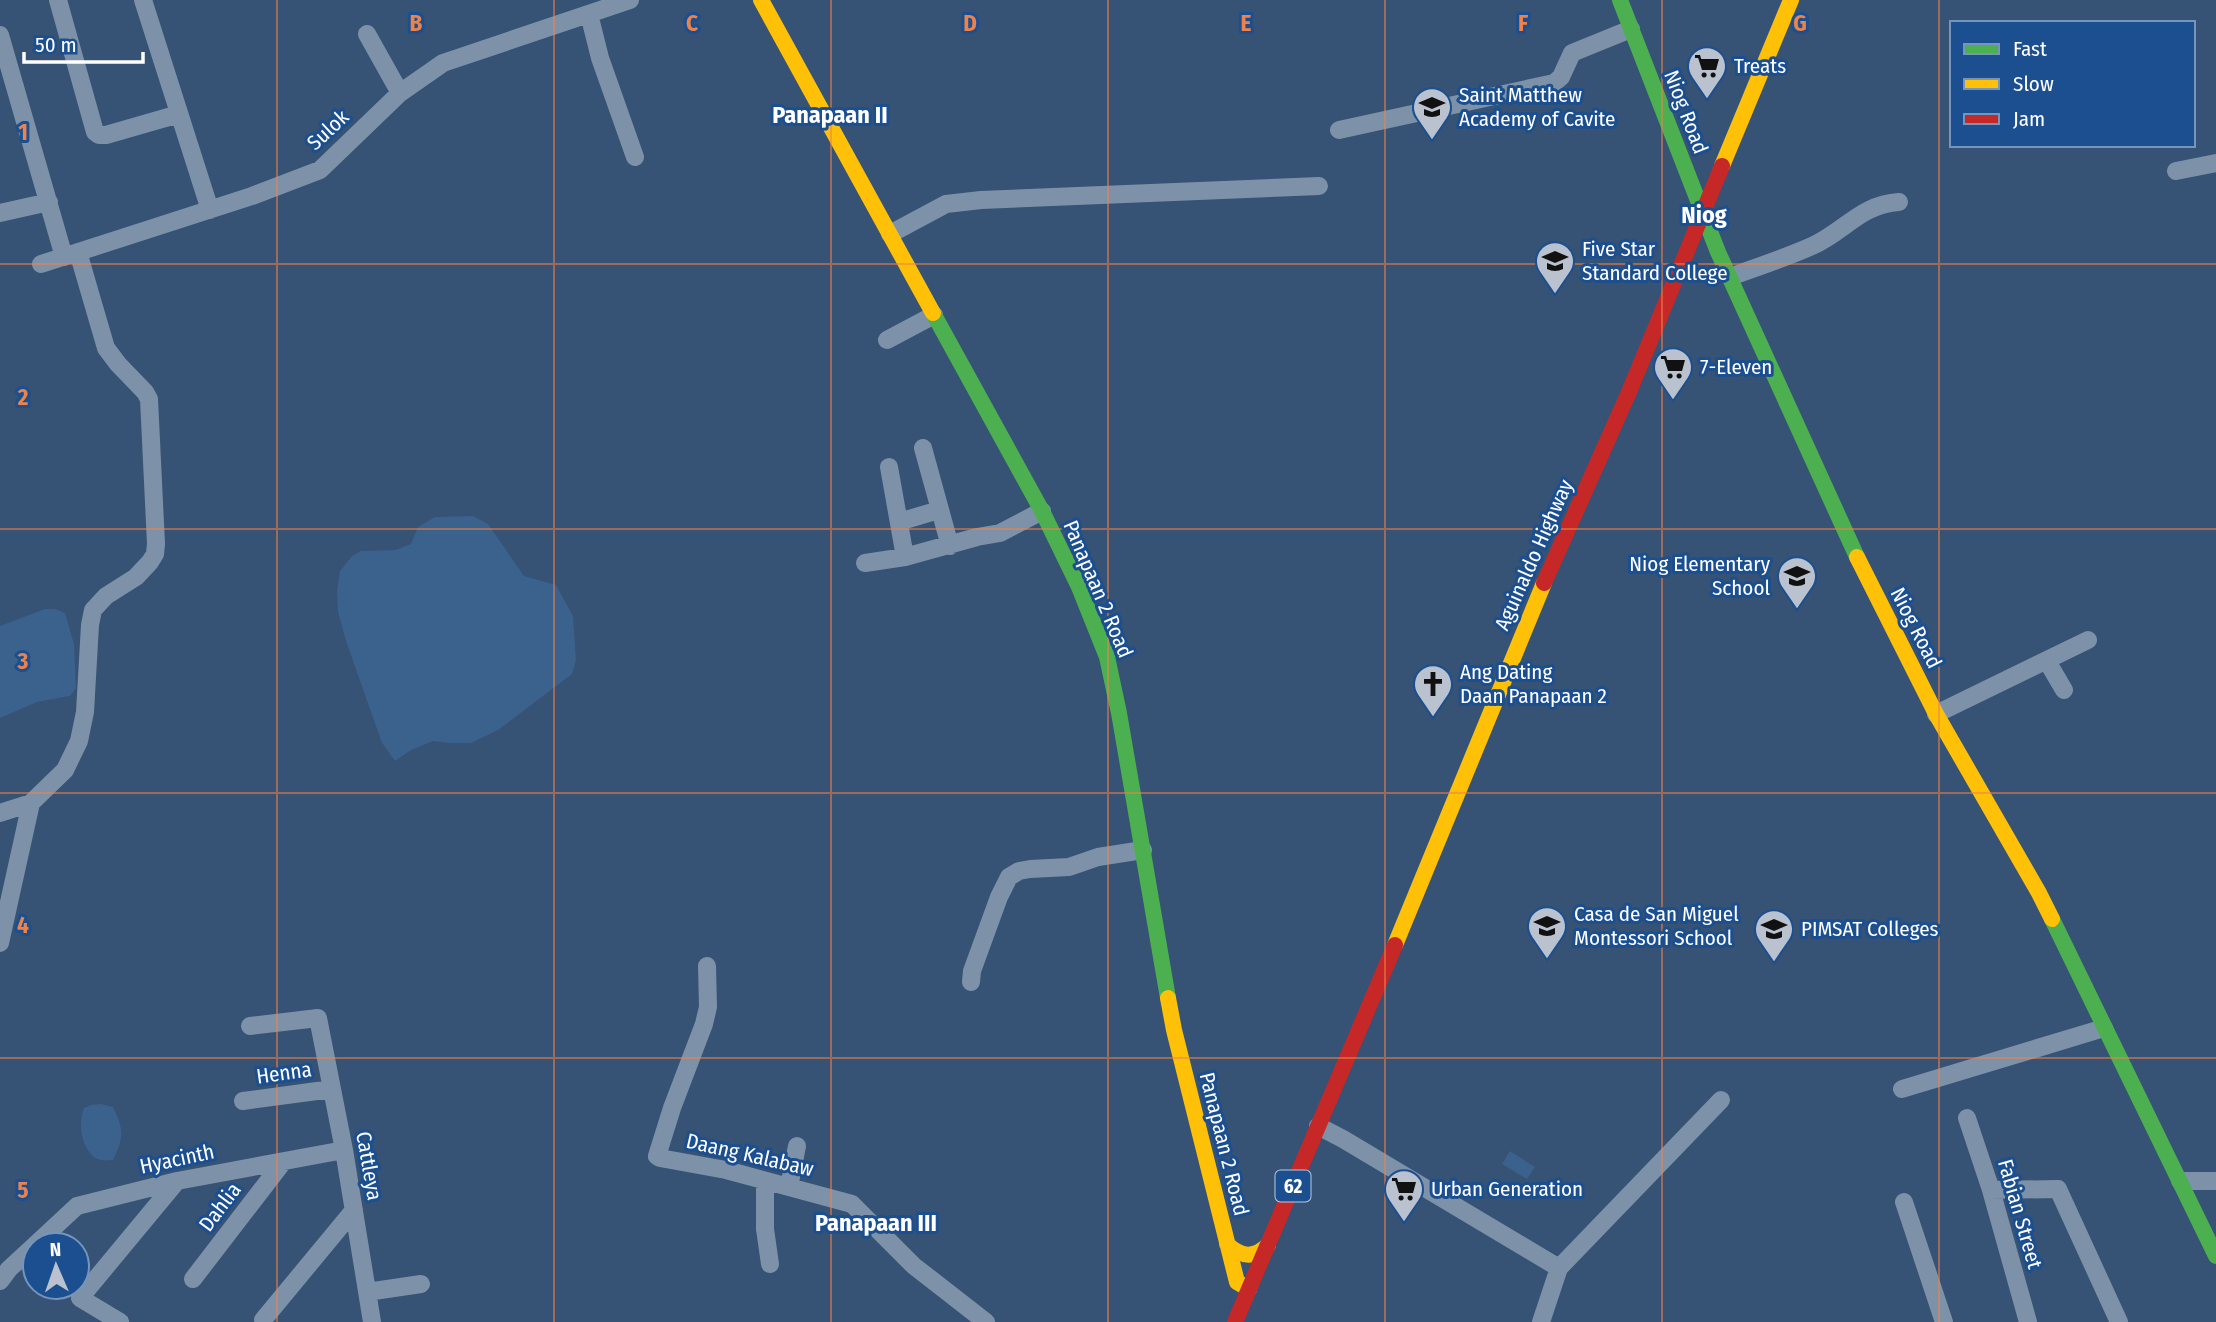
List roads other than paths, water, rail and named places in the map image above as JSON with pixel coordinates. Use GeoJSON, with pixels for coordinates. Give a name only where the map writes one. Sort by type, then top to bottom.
{"type":"FeatureCollection","features":[{"type":"Feature","properties":{"kind":"main road","name":"Panapaan 2 Road"},"geometry":{"type":"LineString","coordinates":[[761,0],[1042,511],[1079,586],[1107,657],[1174,1030],[1237,1282],[1249,1289]]}},
{"type":"Feature","properties":{"kind":"main road","name":"Niog Road"},"geometry":{"type":"LineString","coordinates":[[1620,0],[1730,277],[1849,540],[1936,714],[2039,893],[2216,1256]]}},
{"type":"Feature","properties":{"kind":"main road","name":"Aguinaldo Highway"},"geometry":{"type":"LineString","coordinates":[[1235,1322],[1395,945],[1524,629],[1633,383],[1791,0]]}},
{"type":"Feature","properties":{"kind":"main road"},"geometry":{"type":"LineString","coordinates":[[1227,1244],[1248,1257],[1259,1254],[1268,1245]]}},
{"type":"Feature","properties":{"kind":"street"},"geometry":{"type":"LineString","coordinates":[[58,0],[95,132],[106,135],[179,114]]}},
{"type":"Feature","properties":{"kind":"street"},"geometry":{"type":"LineString","coordinates":[[143,0],[210,209]]}},
{"type":"Feature","properties":{"kind":"street","name":"Sulok"},"geometry":{"type":"LineString","coordinates":[[40,264],[320,170],[400,93],[443,63],[630,0]]}},
{"type":"Feature","properties":{"kind":"street"},"geometry":{"type":"LineString","coordinates":[[589,14],[600,58],[635,157]]}},
{"type":"Feature","properties":{"kind":"street"},"geometry":{"type":"LineString","coordinates":[[1339,130],[1554,83],[1561,77],[1572,53],[1631,29]]}},
{"type":"Feature","properties":{"kind":"street"},"geometry":{"type":"LineString","coordinates":[[367,34],[400,93]]}},
{"type":"Feature","properties":{"kind":"street"},"geometry":{"type":"LineString","coordinates":[[0,35],[49,202],[106,348],[149,399],[156,544],[155,554],[136,577],[106,596],[93,610],[85,712],[79,741],[65,770],[31,803],[0,813]]}},
{"type":"Feature","properties":{"kind":"street"},"geometry":{"type":"LineString","coordinates":[[2176,171],[2216,163]]}},
{"type":"Feature","properties":{"kind":"street"},"geometry":{"type":"LineString","coordinates":[[890,234],[946,204],[981,200],[1320,186]]}},
{"type":"Feature","properties":{"kind":"street"},"geometry":{"type":"LineString","coordinates":[[0,213],[49,202]]}},
{"type":"Feature","properties":{"kind":"street"},"geometry":{"type":"LineString","coordinates":[[1730,277],[1814,246],[1871,207],[1899,202]]}},
{"type":"Feature","properties":{"kind":"street"},"geometry":{"type":"LineString","coordinates":[[887,340],[934,315]]}},
{"type":"Feature","properties":{"kind":"street"},"geometry":{"type":"LineString","coordinates":[[923,448],[950,546]]}},
{"type":"Feature","properties":{"kind":"street"},"geometry":{"type":"LineString","coordinates":[[889,467],[905,557]]}},
{"type":"Feature","properties":{"kind":"street"},"geometry":{"type":"LineString","coordinates":[[899,522],[939,510]]}},
{"type":"Feature","properties":{"kind":"street"},"geometry":{"type":"LineString","coordinates":[[865,563],[905,557],[1000,533],[1042,511]]}},
{"type":"Feature","properties":{"kind":"street"},"geometry":{"type":"LineString","coordinates":[[1936,714],[2088,640]]}},
{"type":"Feature","properties":{"kind":"street"},"geometry":{"type":"LineString","coordinates":[[2047,661],[2064,690]]}},
{"type":"Feature","properties":{"kind":"street"},"geometry":{"type":"LineString","coordinates":[[0,943],[31,803]]}},
{"type":"Feature","properties":{"kind":"street"},"geometry":{"type":"LineString","coordinates":[[971,982],[972,971],[1009,877],[1019,871],[1069,867],[1098,857],[1143,850]]}},
{"type":"Feature","properties":{"kind":"street","name":"Daang Kalabaw"},"geometry":{"type":"LineString","coordinates":[[707,966],[708,1007],[704,1024],[671,1108],[657,1156],[726,1170],[852,1204],[914,1266],[986,1322]]}},
{"type":"Feature","properties":{"kind":"street","name":"Cattleya"},"geometry":{"type":"LineString","coordinates":[[250,1026],[318,1018],[344,1150],[370,1307]]}},
{"type":"Feature","properties":{"kind":"street"},"geometry":{"type":"LineString","coordinates":[[1902,1089],[2104,1028]]}},
{"type":"Feature","properties":{"kind":"street","name":"Henna"},"geometry":{"type":"LineString","coordinates":[[243,1101],[332,1089]]}},
{"type":"Feature","properties":{"kind":"street"},"geometry":{"type":"LineString","coordinates":[[1541,1322],[1559,1268],[1721,1100]]}},
{"type":"Feature","properties":{"kind":"street","name":"Fabian Street"},"geometry":{"type":"LineString","coordinates":[[1968,1118],[2028,1322]]}},
{"type":"Feature","properties":{"kind":"street"},"geometry":{"type":"LineString","coordinates":[[1318,1126],[1559,1268]]}},
{"type":"Feature","properties":{"kind":"street"},"geometry":{"type":"LineString","coordinates":[[789,1187],[797,1146]]}},
{"type":"Feature","properties":{"kind":"street","name":"Hyacinth"},"geometry":{"type":"LineString","coordinates":[[50,1231],[77,1206],[177,1181],[344,1150]]}},
{"type":"Feature","properties":{"kind":"street","name":"Dahlia"},"geometry":{"type":"LineString","coordinates":[[193,1279],[283,1161]]}},
{"type":"Feature","properties":{"kind":"street"},"geometry":{"type":"LineString","coordinates":[[120,1322],[80,1298],[177,1181]]}},
{"type":"Feature","properties":{"kind":"street"},"geometry":{"type":"LineString","coordinates":[[765,1181],[765,1229],[770,1264]]}},
{"type":"Feature","properties":{"kind":"street"},"geometry":{"type":"LineString","coordinates":[[2180,1181],[2216,1181]]}},
{"type":"Feature","properties":{"kind":"street"},"geometry":{"type":"LineString","coordinates":[[1991,1190],[2058,1189],[2119,1322]]}},
{"type":"Feature","properties":{"kind":"street"},"geometry":{"type":"LineString","coordinates":[[1904,1202],[1944,1322]]}},
{"type":"Feature","properties":{"kind":"street"},"geometry":{"type":"LineString","coordinates":[[263,1320],[354,1210]]}},
{"type":"Feature","properties":{"kind":"street","name":"Hyacinth"},"geometry":{"type":"LineString","coordinates":[[0,1281],[21,1258]]}},
{"type":"Feature","properties":{"kind":"street"},"geometry":{"type":"LineString","coordinates":[[357,1322],[370,1307],[421,1284]]}},
{"type":"Feature","properties":{"kind":"water"},"geometry":{"type":"Polygon","coordinates":[[[473,516],[488,524],[524,576],[556,585],[573,616],[576,660],[572,674],[498,730],[471,743],[433,741],[411,750],[395,761],[382,743],[346,641],[338,612],[340,571],[352,556],[361,551],[395,550],[411,544],[418,527],[435,517],[473,516]]]}},
{"type":"Feature","properties":{"kind":"water"},"geometry":{"type":"Polygon","coordinates":[[[45,609],[65,613],[74,644],[76,688],[70,696],[37,702],[0,718],[0,626],[45,609]]]}},
{"type":"Feature","properties":{"kind":"water"},"geometry":{"type":"Polygon","coordinates":[[[101,1104],[113,1107],[121,1128],[121,1139],[113,1160],[101,1160],[93,1156],[83,1138],[81,1120],[84,1108],[101,1104]]]}},
{"type":"Feature","properties":{"kind":"water"},"geometry":{"type":"Polygon","coordinates":[[[1510,1151],[1535,1167],[1527,1179],[1502,1164],[1510,1151]]]}},
{"type":"Feature","properties":{"kind":"place","name":"Treats"},"geometry":{"type":"Point","coordinates":[1707,100]}},
{"type":"Feature","properties":{"kind":"place","name":"Saint Matthew Academy of Cavite"},"geometry":{"type":"Point","coordinates":[1432,141]}},
{"type":"Feature","properties":{"kind":"place","name":"Five Star Standard College"},"geometry":{"type":"Point","coordinates":[1555,295]}},
{"type":"Feature","properties":{"kind":"place","name":"7-Eleven"},"geometry":{"type":"Point","coordinates":[1673,401]}},
{"type":"Feature","properties":{"kind":"place","name":"Niog Elementary School"},"geometry":{"type":"Point","coordinates":[1797,610]}},
{"type":"Feature","properties":{"kind":"place","name":"Ang Dating Daan Panapaan 2"},"geometry":{"type":"Point","coordinates":[1433,718]}},
{"type":"Feature","properties":{"kind":"place","name":"Casa de San Miguel Montessori School"},"geometry":{"type":"Point","coordinates":[1547,960]}},
{"type":"Feature","properties":{"kind":"place","name":"PIMSAT Colleges"},"geometry":{"type":"Point","coordinates":[1774,963]}},
{"type":"Feature","properties":{"kind":"place","name":"Urban Generation"},"geometry":{"type":"Point","coordinates":[1404,1223]}},
{"type":"Feature","properties":{"kind":"district","name":"Panapaan II"},"geometry":{"type":"Point","coordinates":[830,115]}},
{"type":"Feature","properties":{"kind":"district","name":"Niog"},"geometry":{"type":"Point","coordinates":[1704,215]}},
{"type":"Feature","properties":{"kind":"district","name":"Panapaan III"},"geometry":{"type":"Point","coordinates":[876,1223]}}]}
